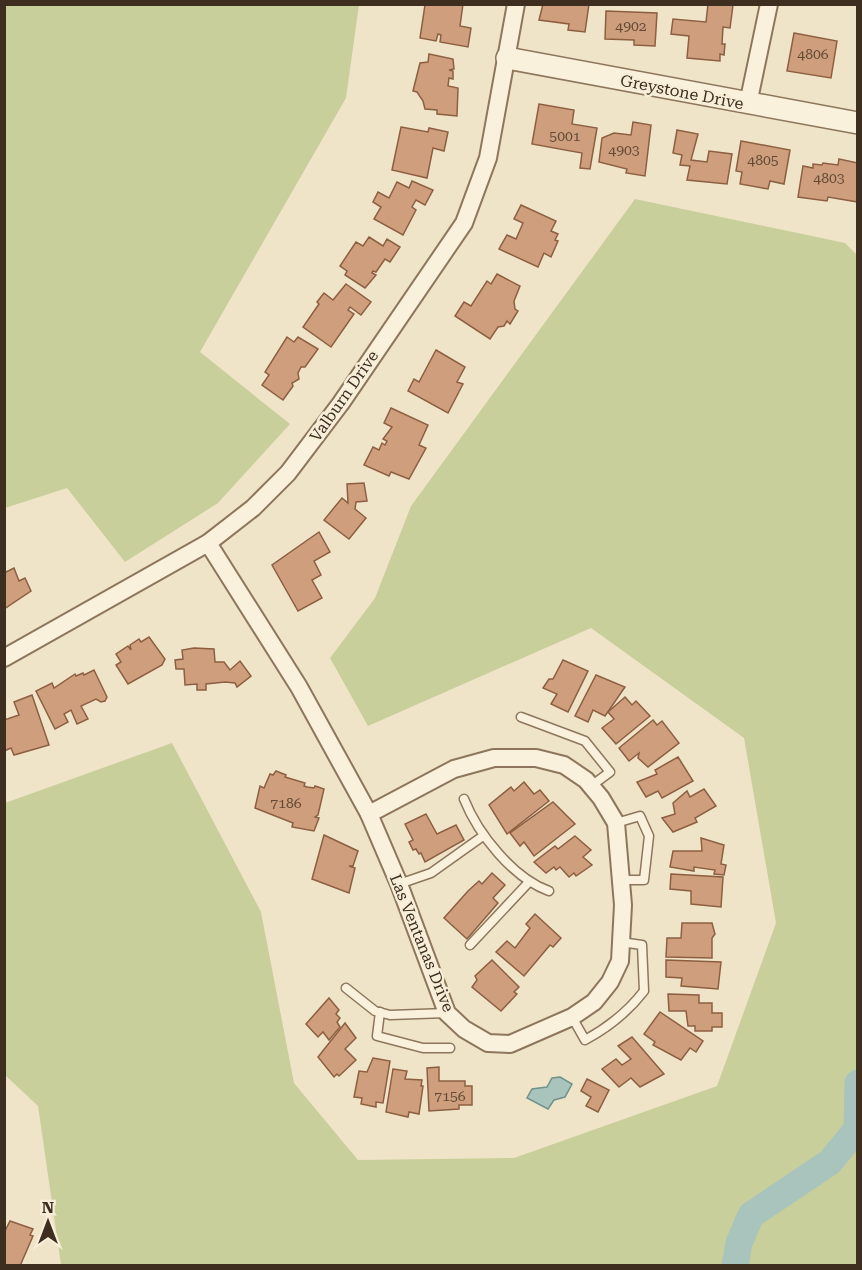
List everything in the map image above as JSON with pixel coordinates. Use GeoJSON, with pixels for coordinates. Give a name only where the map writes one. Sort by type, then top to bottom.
{"type":"FeatureCollection","features":[{"type":"Feature","properties":{"kind":"street","name":"Valburn Drive"},"geometry":{"type":"LineString","coordinates":[[4,658],[208,543],[253,508],[288,473],[341,403],[464,223],[488,158],[516,4]]}},
{"type":"Feature","properties":{"kind":"street"},"geometry":{"type":"LineString","coordinates":[[748,104],[769,4]]}},
{"type":"Feature","properties":{"kind":"street","name":"Greystone Drive"},"geometry":{"type":"LineString","coordinates":[[507,58],[858,123]]}},
{"type":"Feature","properties":{"kind":"street","name":"Las Ventanas Drive"},"geometry":{"type":"LineString","coordinates":[[208,543],[299,687],[369,814],[399,884],[447,1013],[464,1029],[488,1043],[510,1044],[572,1017],[594,1002],[610,982],[620,960],[621,942],[621,880],[616,823],[591,786],[564,765],[536,758],[494,758],[454,769],[369,814]]}},
{"type":"Feature","properties":{"kind":"lane"},"geometry":{"type":"LineString","coordinates":[[521,717],[585,741],[610,772],[591,786]]}},
{"type":"Feature","properties":{"kind":"lane"},"geometry":{"type":"LineString","coordinates":[[464,799],[483,836],[529,882],[549,891]]}},
{"type":"Feature","properties":{"kind":"lane"},"geometry":{"type":"LineString","coordinates":[[616,823],[640,816],[649,836],[644,880],[621,880]]}},
{"type":"Feature","properties":{"kind":"lane"},"geometry":{"type":"LineString","coordinates":[[399,884],[431,873],[483,836]]}},
{"type":"Feature","properties":{"kind":"lane"},"geometry":{"type":"LineString","coordinates":[[470,945],[529,882]]}},
{"type":"Feature","properties":{"kind":"lane"},"geometry":{"type":"LineString","coordinates":[[572,1017],[585,1040],[608,1028],[630,1009],[644,991],[642,945],[621,942]]}},
{"type":"Feature","properties":{"kind":"lane"},"geometry":{"type":"LineString","coordinates":[[346,988],[380,1012],[390,1015],[447,1013]]}},
{"type":"Feature","properties":{"kind":"lane"},"geometry":{"type":"LineString","coordinates":[[380,1012],[377,1036],[423,1048],[450,1048]]}},
{"type":"Feature","properties":{"kind":"green space"},"geometry":{"type":"Polygon","coordinates":[[[4,5],[359,5],[346,98],[200,352],[290,424],[218,503],[125,562],[67,488],[5,508],[4,5]]]}},
{"type":"Feature","properties":{"kind":"green space"},"geometry":{"type":"Polygon","coordinates":[[[635,199],[845,243],[857,255],[857,1265],[61,1265],[38,1106],[5,1075],[5,803],[172,743],[261,912],[294,1083],[358,1160],[514,1158],[717,1086],[776,923],[744,738],[591,628],[368,726],[330,658],[375,598],[411,506],[635,199]]]}},
{"type":"Feature","properties":{"kind":"water"},"geometry":{"type":"Polygon","coordinates":[[[560,1077],[572,1084],[565,1097],[554,1100],[548,1109],[527,1098],[532,1089],[547,1087],[552,1078],[560,1077]]]}},
{"type":"Feature","properties":{"kind":"building"},"geometry":{"type":"Polygon","coordinates":[[[463,4],[460,26],[471,28],[468,47],[440,42],[441,35],[438,34],[436,41],[420,38],[425,5],[463,4]]]}},
{"type":"Feature","properties":{"kind":"building"},"geometry":{"type":"Polygon","coordinates":[[[543,4],[589,4],[585,32],[568,30],[569,24],[539,20],[543,4]]]}},
{"type":"Feature","properties":{"kind":"building"},"geometry":{"type":"Polygon","coordinates":[[[708,4],[733,5],[730,28],[723,27],[722,44],[725,44],[724,55],[720,54],[720,61],[687,58],[689,36],[671,34],[673,19],[706,22],[708,4]]]}},
{"type":"Feature","properties":{"kind":"building"},"geometry":{"type":"Polygon","coordinates":[[[606,11],[657,13],[655,46],[634,45],[634,40],[605,39],[606,11]]]}},
{"type":"Feature","properties":{"kind":"building"},"geometry":{"type":"Polygon","coordinates":[[[794,33],[837,41],[831,78],[787,71],[794,33]]]}},
{"type":"Feature","properties":{"kind":"building"},"geometry":{"type":"Polygon","coordinates":[[[429,54],[453,59],[454,69],[449,70],[453,71],[453,79],[449,78],[448,86],[458,88],[457,116],[437,114],[437,110],[425,109],[417,92],[413,91],[420,63],[428,62],[429,54]]]}},
{"type":"Feature","properties":{"kind":"building"},"geometry":{"type":"Polygon","coordinates":[[[539,104],[574,110],[572,124],[597,128],[590,169],[580,168],[582,153],[532,144],[539,104]]]}},
{"type":"Feature","properties":{"kind":"building"},"geometry":{"type":"Polygon","coordinates":[[[633,122],[651,125],[645,176],[626,173],[627,169],[599,162],[602,138],[614,133],[631,135],[633,122]]]}},
{"type":"Feature","properties":{"kind":"building"},"geometry":{"type":"Polygon","coordinates":[[[401,127],[428,132],[429,128],[448,132],[444,151],[433,148],[427,178],[392,170],[401,127]]]}},
{"type":"Feature","properties":{"kind":"building"},"geometry":{"type":"Polygon","coordinates":[[[677,130],[698,134],[691,160],[707,162],[709,151],[732,154],[727,184],[687,180],[690,166],[680,165],[682,155],[673,153],[677,130]]]}},
{"type":"Feature","properties":{"kind":"building"},"geometry":{"type":"Polygon","coordinates":[[[741,141],[790,150],[784,184],[770,181],[768,189],[740,184],[742,172],[736,171],[741,141]]]}},
{"type":"Feature","properties":{"kind":"building"},"geometry":{"type":"Polygon","coordinates":[[[839,159],[858,163],[858,202],[828,197],[827,201],[798,197],[803,166],[813,168],[813,164],[822,165],[823,163],[838,165],[839,159]]]}},
{"type":"Feature","properties":{"kind":"building"},"geometry":{"type":"Polygon","coordinates":[[[412,181],[433,190],[425,205],[416,200],[412,207],[416,210],[403,235],[374,219],[381,207],[373,202],[378,192],[389,198],[397,182],[409,188],[412,181]]]}},
{"type":"Feature","properties":{"kind":"building"},"geometry":{"type":"Polygon","coordinates":[[[521,205],[556,221],[551,231],[558,234],[555,240],[558,241],[551,257],[544,253],[538,267],[499,249],[507,235],[516,239],[523,223],[514,219],[521,205]]]}},
{"type":"Feature","properties":{"kind":"building"},"geometry":{"type":"Polygon","coordinates":[[[369,237],[383,246],[387,239],[400,247],[390,262],[385,259],[376,272],[373,271],[372,273],[376,275],[365,288],[345,275],[347,271],[340,266],[356,242],[363,246],[369,237]]]}},
{"type":"Feature","properties":{"kind":"building"},"geometry":{"type":"Polygon","coordinates":[[[497,274],[520,286],[514,301],[515,309],[518,311],[510,324],[507,321],[504,326],[498,327],[490,339],[455,316],[464,302],[471,306],[487,281],[491,284],[497,274]]]}},
{"type":"Feature","properties":{"kind":"building"},"geometry":{"type":"Polygon","coordinates":[[[346,284],[371,302],[361,315],[350,307],[348,310],[354,314],[331,347],[303,327],[324,293],[333,300],[346,284]]]}},
{"type":"Feature","properties":{"kind":"building"},"geometry":{"type":"Polygon","coordinates":[[[287,337],[294,342],[298,337],[318,349],[305,367],[301,367],[298,373],[299,379],[292,383],[293,386],[283,400],[262,385],[269,375],[265,372],[287,337]]]}},
{"type":"Feature","properties":{"kind":"building"},"geometry":{"type":"Polygon","coordinates":[[[436,350],[465,367],[457,382],[463,384],[448,413],[408,391],[414,379],[419,382],[436,350]]]}},
{"type":"Feature","properties":{"kind":"building"},"geometry":{"type":"Polygon","coordinates":[[[391,408],[428,425],[419,445],[426,448],[409,479],[391,472],[389,476],[364,465],[373,447],[379,450],[382,443],[385,445],[387,441],[383,439],[392,427],[384,423],[391,408]]]}},
{"type":"Feature","properties":{"kind":"building"},"geometry":{"type":"Polygon","coordinates":[[[364,483],[367,501],[356,502],[355,509],[366,518],[349,539],[324,520],[342,498],[348,503],[347,484],[364,483]]]}},
{"type":"Feature","properties":{"kind":"building"},"geometry":{"type":"Polygon","coordinates":[[[319,532],[330,552],[314,561],[321,575],[312,580],[322,598],[298,611],[272,565],[319,532]]]}},
{"type":"Feature","properties":{"kind":"building"},"geometry":{"type":"Polygon","coordinates":[[[14,568],[19,581],[25,578],[31,591],[4,609],[4,573],[14,568]]]}},
{"type":"Feature","properties":{"kind":"building"},"geometry":{"type":"Polygon","coordinates":[[[149,637],[165,659],[162,665],[128,684],[116,665],[121,662],[116,654],[128,646],[131,650],[130,645],[139,639],[141,642],[149,637]]]}},
{"type":"Feature","properties":{"kind":"building"},"geometry":{"type":"Polygon","coordinates":[[[214,649],[215,662],[224,662],[230,670],[240,661],[251,676],[237,687],[235,683],[225,682],[206,684],[206,690],[197,690],[197,684],[185,685],[184,669],[176,669],[175,660],[183,659],[182,650],[214,649]]]}},
{"type":"Feature","properties":{"kind":"building"},"geometry":{"type":"Polygon","coordinates":[[[563,660],[588,671],[568,712],[551,704],[557,694],[543,688],[549,679],[553,679],[563,660]]]}},
{"type":"Feature","properties":{"kind":"building"},"geometry":{"type":"Polygon","coordinates":[[[94,670],[107,697],[105,701],[101,702],[96,699],[81,706],[88,719],[77,724],[71,710],[64,714],[68,722],[55,729],[36,691],[52,683],[54,688],[75,674],[76,676],[83,673],[84,675],[94,670]]]}},
{"type":"Feature","properties":{"kind":"building"},"geometry":{"type":"Polygon","coordinates":[[[596,675],[625,687],[605,716],[593,710],[588,722],[575,716],[596,675]]]}},
{"type":"Feature","properties":{"kind":"building"},"geometry":{"type":"Polygon","coordinates":[[[32,695],[49,745],[14,755],[11,748],[4,751],[4,720],[19,715],[14,702],[32,695]]]}},
{"type":"Feature","properties":{"kind":"building"},"geometry":{"type":"Polygon","coordinates":[[[625,697],[632,705],[636,701],[650,716],[616,744],[602,728],[614,719],[608,712],[625,697]]]}},
{"type":"Feature","properties":{"kind":"building"},"geometry":{"type":"Polygon","coordinates":[[[653,720],[657,725],[662,721],[679,743],[648,767],[638,758],[639,753],[629,761],[619,748],[653,720]]]}},
{"type":"Feature","properties":{"kind":"building"},"geometry":{"type":"Polygon","coordinates":[[[678,757],[693,781],[662,798],[658,791],[646,797],[637,782],[657,774],[655,770],[678,757]]]}},
{"type":"Feature","properties":{"kind":"building"},"geometry":{"type":"Polygon","coordinates":[[[276,771],[286,775],[285,777],[305,783],[304,786],[324,789],[318,815],[315,817],[319,818],[314,831],[292,827],[293,823],[255,808],[260,786],[264,788],[270,774],[273,775],[276,771]]]}},
{"type":"Feature","properties":{"kind":"building"},"geometry":{"type":"Polygon","coordinates":[[[524,782],[534,794],[540,790],[549,801],[507,834],[489,805],[511,787],[514,791],[524,782]]]}},
{"type":"Feature","properties":{"kind":"building"},"geometry":{"type":"Polygon","coordinates":[[[704,789],[716,806],[695,818],[697,822],[673,832],[662,818],[675,814],[673,803],[687,791],[690,797],[704,789]]]}},
{"type":"Feature","properties":{"kind":"building"},"geometry":{"type":"Polygon","coordinates":[[[553,802],[575,824],[534,856],[524,842],[520,846],[510,833],[553,802]]]}},
{"type":"Feature","properties":{"kind":"building"},"geometry":{"type":"Polygon","coordinates":[[[426,814],[437,834],[456,825],[464,840],[425,862],[421,853],[419,854],[416,849],[413,850],[409,842],[413,840],[405,824],[426,814]]]}},
{"type":"Feature","properties":{"kind":"building"},"geometry":{"type":"Polygon","coordinates":[[[324,835],[358,851],[353,866],[349,866],[355,868],[349,893],[312,879],[324,835]]]}},
{"type":"Feature","properties":{"kind":"building"},"geometry":{"type":"Polygon","coordinates":[[[575,836],[591,850],[583,857],[592,865],[576,876],[574,873],[569,877],[560,867],[556,870],[554,867],[546,873],[534,862],[555,846],[558,849],[575,836]]]}},
{"type":"Feature","properties":{"kind":"building"},"geometry":{"type":"Polygon","coordinates":[[[701,838],[724,845],[721,864],[726,865],[724,875],[714,874],[715,870],[694,867],[694,871],[670,867],[673,851],[702,851],[701,838]]]}},
{"type":"Feature","properties":{"kind":"building"},"geometry":{"type":"Polygon","coordinates":[[[492,873],[505,885],[493,898],[498,903],[467,939],[444,918],[468,891],[479,881],[482,884],[492,873]]]}},
{"type":"Feature","properties":{"kind":"building"},"geometry":{"type":"Polygon","coordinates":[[[671,874],[723,877],[721,907],[691,904],[691,891],[670,889],[671,874]]]}},
{"type":"Feature","properties":{"kind":"building"},"geometry":{"type":"Polygon","coordinates":[[[535,914],[561,938],[553,947],[550,945],[524,976],[496,952],[507,941],[515,948],[530,928],[526,924],[535,914]]]}},
{"type":"Feature","properties":{"kind":"building"},"geometry":{"type":"Polygon","coordinates":[[[682,923],[712,923],[715,934],[712,938],[712,958],[666,957],[667,938],[681,938],[682,923]]]}},
{"type":"Feature","properties":{"kind":"building"},"geometry":{"type":"Polygon","coordinates":[[[492,960],[519,987],[514,992],[517,994],[501,1011],[472,987],[477,980],[475,976],[492,960]]]}},
{"type":"Feature","properties":{"kind":"building"},"geometry":{"type":"Polygon","coordinates":[[[666,960],[721,962],[718,989],[681,986],[682,978],[666,977],[666,960]]]}},
{"type":"Feature","properties":{"kind":"building"},"geometry":{"type":"Polygon","coordinates":[[[668,994],[699,995],[699,1003],[712,1003],[712,1013],[722,1013],[722,1027],[712,1027],[712,1031],[695,1031],[695,1026],[688,1026],[686,1011],[669,1011],[668,994]]]}},
{"type":"Feature","properties":{"kind":"building"},"geometry":{"type":"Polygon","coordinates":[[[329,998],[339,1010],[336,1014],[340,1018],[337,1022],[340,1027],[329,1040],[323,1032],[318,1037],[306,1024],[329,998]]]}},
{"type":"Feature","properties":{"kind":"building"},"geometry":{"type":"Polygon","coordinates":[[[660,1012],[703,1041],[696,1052],[690,1048],[681,1060],[653,1045],[655,1042],[644,1034],[660,1012]]]}},
{"type":"Feature","properties":{"kind":"building"},"geometry":{"type":"Polygon","coordinates":[[[345,1023],[356,1038],[345,1049],[356,1060],[339,1076],[337,1074],[334,1077],[318,1057],[345,1023]]]}},
{"type":"Feature","properties":{"kind":"building"},"geometry":{"type":"Polygon","coordinates":[[[632,1037],[664,1074],[640,1087],[631,1078],[619,1087],[602,1069],[616,1059],[622,1065],[631,1059],[618,1046],[632,1037]]]}},
{"type":"Feature","properties":{"kind":"building"},"geometry":{"type":"Polygon","coordinates":[[[373,1058],[390,1061],[383,1103],[376,1102],[376,1107],[361,1104],[362,1098],[354,1097],[359,1071],[367,1072],[373,1058]]]}},
{"type":"Feature","properties":{"kind":"building"},"geometry":{"type":"Polygon","coordinates":[[[439,1067],[439,1081],[465,1081],[465,1086],[472,1086],[472,1105],[459,1105],[459,1109],[429,1111],[427,1068],[439,1067]]]}},
{"type":"Feature","properties":{"kind":"building"},"geometry":{"type":"Polygon","coordinates":[[[393,1069],[407,1071],[405,1079],[422,1080],[419,1114],[409,1112],[408,1117],[386,1112],[393,1069]]]}},
{"type":"Feature","properties":{"kind":"building"},"geometry":{"type":"Polygon","coordinates":[[[587,1079],[609,1090],[598,1112],[586,1106],[591,1097],[581,1091],[587,1079]]]}},
{"type":"Feature","properties":{"kind":"building"},"geometry":{"type":"Polygon","coordinates":[[[10,1221],[33,1229],[30,1235],[33,1236],[20,1266],[4,1266],[4,1233],[10,1221]]]}},
{"type":"Feature","properties":{"kind":"waterway"},"geometry":{"type":"LineString","coordinates":[[735,1266],[739,1243],[751,1215],[830,1162],[857,1129],[858,1083]]}}]}
